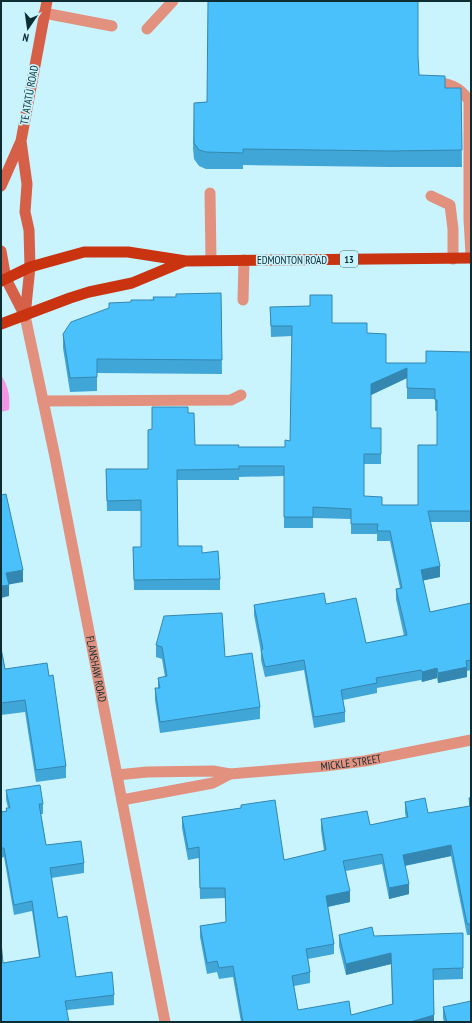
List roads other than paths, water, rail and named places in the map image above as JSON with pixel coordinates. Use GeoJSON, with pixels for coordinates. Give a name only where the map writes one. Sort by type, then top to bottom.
{"type":"FeatureCollection","features":[{"type":"Feature","properties":{"kind":"main road","name":"TE ATATŪ ROAD"},"geometry":{"type":"LineString","coordinates":[[1,186],[20,141],[47,1]]}},
{"type":"Feature","properties":{"kind":"main road","name":"TE ATATŪ ROAD"},"geometry":{"type":"LineString","coordinates":[[20,141],[27,184],[25,212],[29,230],[30,267],[25,316]]}},
{"type":"Feature","properties":{"kind":"main road"},"geometry":{"type":"LineString","coordinates":[[1,251],[3,280],[25,316]]}},
{"type":"Feature","properties":{"kind":"main road","name":"EDMONTON ROAD"},"geometry":{"type":"LineString","coordinates":[[30,267],[84,252],[128,252],[186,261],[471,258]]}},
{"type":"Feature","properties":{"kind":"main road","name":"EDMONTON ROAD"},"geometry":{"type":"LineString","coordinates":[[25,316],[82,294],[132,283],[186,261]]}},
{"type":"Feature","properties":{"kind":"main road","name":"13"},"geometry":{"type":"LineString","coordinates":[[3,280],[30,267]]}},
{"type":"Feature","properties":{"kind":"main road","name":"13"},"geometry":{"type":"LineString","coordinates":[[1,324],[25,316]]}},
{"type":"Feature","properties":{"kind":"street"},"geometry":{"type":"LineString","coordinates":[[147,30],[173,1]]}},
{"type":"Feature","properties":{"kind":"street"},"geometry":{"type":"LineString","coordinates":[[44,13],[112,26]]}},
{"type":"Feature","properties":{"kind":"street"},"geometry":{"type":"LineString","coordinates":[[426,82],[439,83],[455,87],[465,94],[469,101],[468,219],[471,254]]}},
{"type":"Feature","properties":{"kind":"street"},"geometry":{"type":"LineString","coordinates":[[210,193],[211,260]]}},
{"type":"Feature","properties":{"kind":"street"},"geometry":{"type":"LineString","coordinates":[[431,196],[450,205],[453,228],[453,258]]}},
{"type":"Feature","properties":{"kind":"street"},"geometry":{"type":"LineString","coordinates":[[243,300],[244,260]]}},
{"type":"Feature","properties":{"kind":"street","name":"FLANSHAW ROAD"},"geometry":{"type":"LineString","coordinates":[[25,316],[165,1022]]}},
{"type":"Feature","properties":{"kind":"street"},"geometry":{"type":"LineString","coordinates":[[43,401],[230,400],[242,395]]}},
{"type":"Feature","properties":{"kind":"street","name":"MICKLE STREET"},"geometry":{"type":"LineString","coordinates":[[117,774],[213,771],[230,774],[365,761],[471,740]]}},
{"type":"Feature","properties":{"kind":"street","name":"MICKLE STREET"},"geometry":{"type":"LineString","coordinates":[[122,800],[213,783],[230,774]]}}]}
